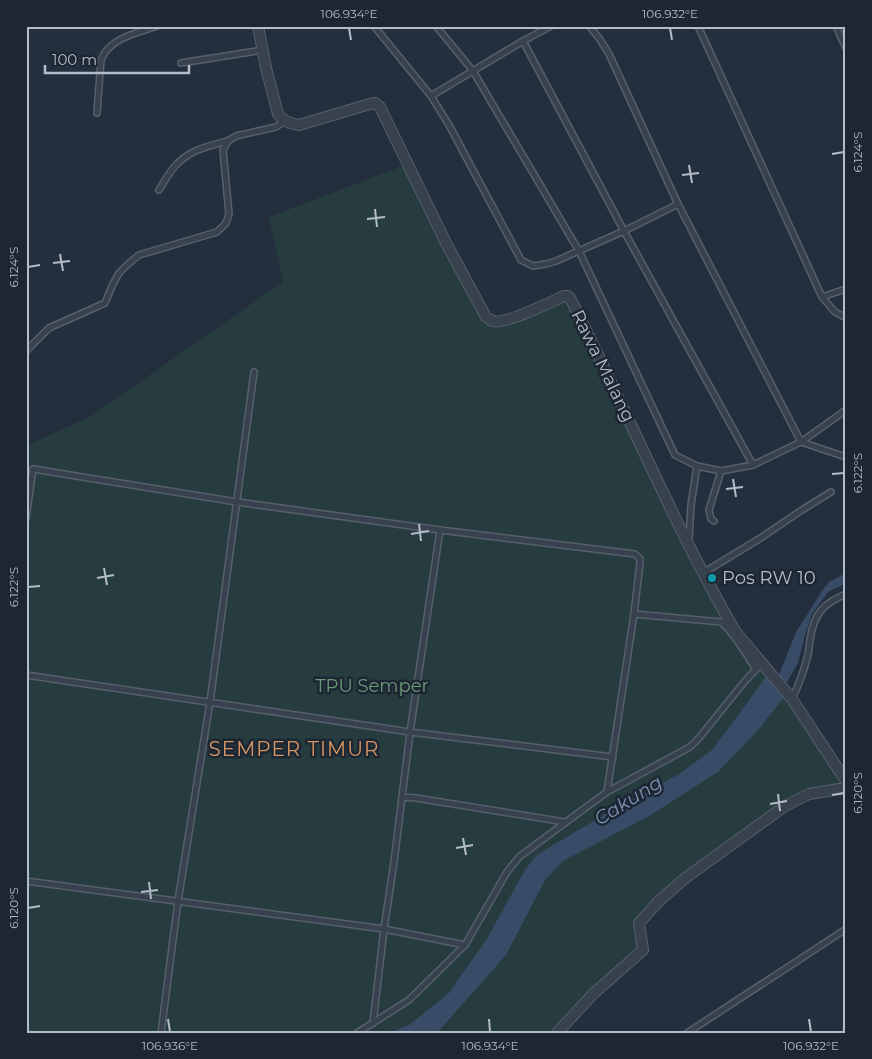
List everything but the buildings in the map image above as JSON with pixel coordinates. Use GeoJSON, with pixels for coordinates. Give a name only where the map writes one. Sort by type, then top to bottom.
{"type":"FeatureCollection","features":[{"type":"Feature","properties":{"kind":"street"},"geometry":{"type":"LineString","coordinates":[[258,26],[278,114],[286,121]]}},
{"type":"Feature","properties":{"kind":"street","name":"Rawa Malang"},"geometry":{"type":"LineString","coordinates":[[286,121],[299,125],[375,102],[380,107],[446,243],[486,317],[493,322],[499,322],[514,318],[564,296],[568,296],[689,545],[735,631],[762,668],[791,698],[846,781]]}},
{"type":"Feature","properties":{"kind":"street"},"geometry":{"type":"LineString","coordinates":[[557,1033],[593,994],[643,950],[639,923],[684,878],[785,806],[809,794],[846,789]]}},
{"type":"Feature","properties":{"kind":"lane"},"geometry":{"type":"LineString","coordinates":[[96,113],[103,53],[120,39],[157,26]]}},
{"type":"Feature","properties":{"kind":"lane"},"geometry":{"type":"LineString","coordinates":[[374,26],[431,96],[449,125],[521,260],[533,266],[546,264],[678,204]]}},
{"type":"Feature","properties":{"kind":"lane"},"geometry":{"type":"LineString","coordinates":[[436,26],[474,71],[579,250],[674,455],[697,466],[721,471],[753,465],[800,442],[846,410]]}},
{"type":"Feature","properties":{"kind":"lane"},"geometry":{"type":"LineString","coordinates":[[431,96],[551,26]]}},
{"type":"Feature","properties":{"kind":"lane"},"geometry":{"type":"LineString","coordinates":[[589,26],[609,54],[678,204],[800,442],[846,457]]}},
{"type":"Feature","properties":{"kind":"lane"},"geometry":{"type":"LineString","coordinates":[[698,26],[822,297],[835,312],[846,318]]}},
{"type":"Feature","properties":{"kind":"lane"},"geometry":{"type":"LineString","coordinates":[[836,26],[846,48]]}},
{"type":"Feature","properties":{"kind":"lane"},"geometry":{"type":"LineString","coordinates":[[523,41],[753,465]]}},
{"type":"Feature","properties":{"kind":"lane"},"geometry":{"type":"LineString","coordinates":[[181,63],[262,50]]}},
{"type":"Feature","properties":{"kind":"lane"},"geometry":{"type":"LineString","coordinates":[[159,190],[174,167],[185,156],[204,147],[228,141],[236,136],[276,127],[286,121]]}},
{"type":"Feature","properties":{"kind":"lane"},"geometry":{"type":"LineString","coordinates":[[26,351],[49,328],[105,303],[119,273],[139,255],[217,232],[226,223],[229,214],[223,150],[228,141]]}},
{"type":"Feature","properties":{"kind":"lane"},"geometry":{"type":"LineString","coordinates":[[822,297],[846,289]]}},
{"type":"Feature","properties":{"kind":"lane"},"geometry":{"type":"LineString","coordinates":[[161,1033],[178,901],[210,702],[254,372]]}},
{"type":"Feature","properties":{"kind":"lane"},"geometry":{"type":"LineString","coordinates":[[689,545],[691,505],[697,466]]}},
{"type":"Feature","properties":{"kind":"lane"},"geometry":{"type":"LineString","coordinates":[[26,518],[33,469],[236,502],[635,554],[640,559],[640,563],[608,792]]}},
{"type":"Feature","properties":{"kind":"lane"},"geometry":{"type":"LineString","coordinates":[[714,521],[711,519],[709,510],[721,471]]}},
{"type":"Feature","properties":{"kind":"lane"},"geometry":{"type":"LineString","coordinates":[[703,573],[831,492]]}},
{"type":"Feature","properties":{"kind":"lane"},"geometry":{"type":"LineString","coordinates":[[373,1023],[410,732],[440,530]]}},
{"type":"Feature","properties":{"kind":"lane"},"geometry":{"type":"LineString","coordinates":[[791,698],[799,685],[808,656],[815,620],[824,606],[846,594]]}},
{"type":"Feature","properties":{"kind":"lane"},"geometry":{"type":"LineString","coordinates":[[357,1033],[409,1000],[465,945],[507,872],[519,857],[608,792],[690,747],[732,696],[762,668],[742,648],[721,622],[634,614]]}},
{"type":"Feature","properties":{"kind":"lane"},"geometry":{"type":"LineString","coordinates":[[26,675],[410,732],[614,756]]}},
{"type":"Feature","properties":{"kind":"lane"},"geometry":{"type":"LineString","coordinates":[[402,797],[565,822]]}},
{"type":"Feature","properties":{"kind":"lane"},"geometry":{"type":"LineString","coordinates":[[26,880],[384,930],[465,945]]}},
{"type":"Feature","properties":{"kind":"lane"},"geometry":{"type":"LineString","coordinates":[[686,1033],[846,929]]}},
{"type":"Feature","properties":{"kind":"green space","name":"TPU Semper"},"geometry":{"type":"Polygon","coordinates":[[[408,164],[493,321],[564,296],[735,631],[779,684],[846,789],[809,794],[684,879],[639,923],[643,950],[557,1033],[26,1033],[26,446],[91,416],[283,282],[269,217],[408,164]]]}},
{"type":"Feature","properties":{"kind":"water"},"geometry":{"type":"Polygon","coordinates":[[[846,573],[846,583],[828,592],[812,614],[798,663],[787,682],[782,684],[774,676],[779,675],[796,632],[829,582],[846,573]]]}},
{"type":"Feature","properties":{"kind":"water"},"geometry":{"type":"Polygon","coordinates":[[[769,672],[787,694],[758,730],[718,772],[649,816],[563,861],[545,880],[506,955],[437,1033],[389,1033],[409,1025],[449,993],[486,940],[525,870],[536,856],[611,811],[679,774],[712,750],[769,672]]]}},
{"type":"Feature","properties":{"kind":"place","name":"Pos RW 10"},"geometry":{"type":"Point","coordinates":[712,578]}},
{"type":"Feature","properties":{"kind":"district","name":"SEMPER TIMUR"},"geometry":{"type":"Point","coordinates":[294,749]}},
{"type":"Feature","properties":{"kind":"water label","name":"Cakung"},"geometry":{"type":"Point","coordinates":[628,800]}}]}
